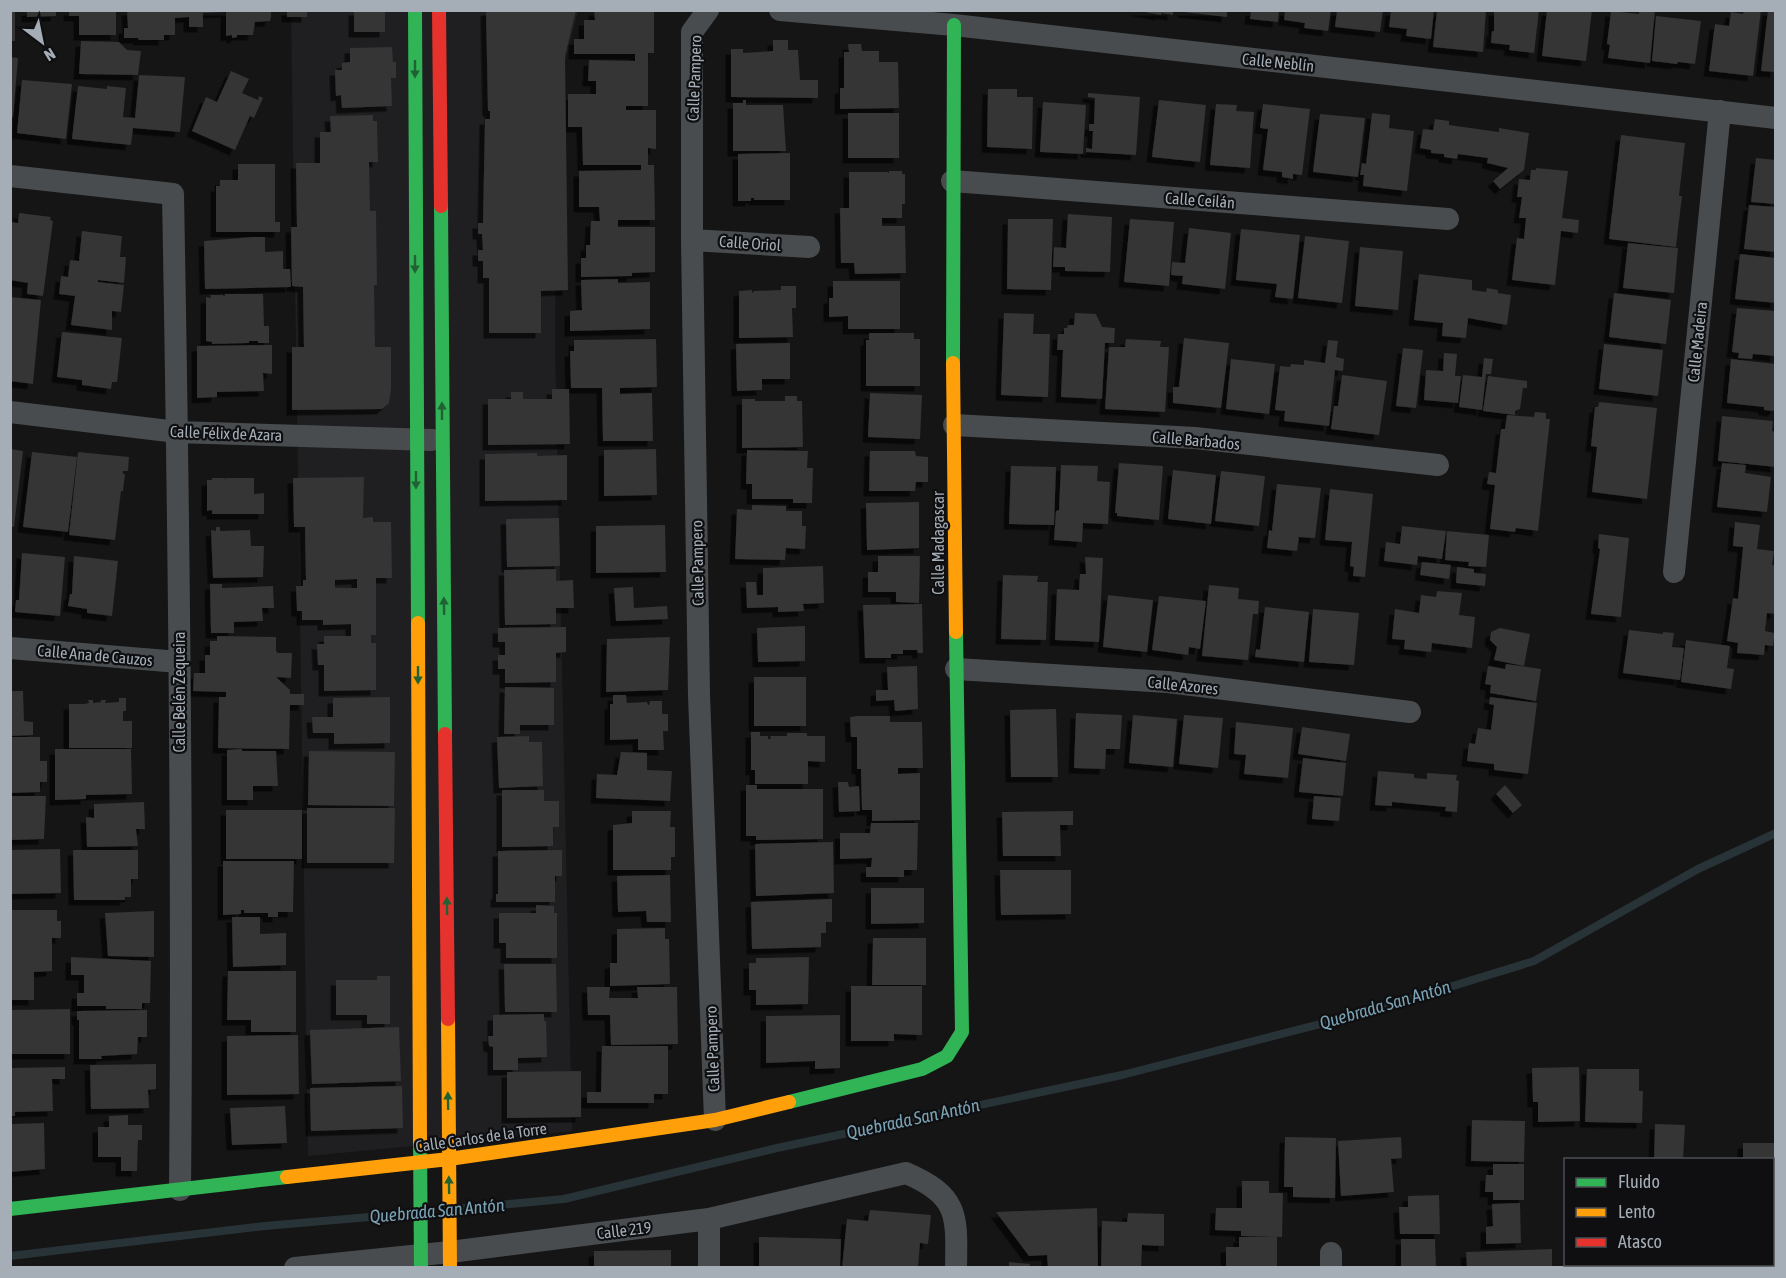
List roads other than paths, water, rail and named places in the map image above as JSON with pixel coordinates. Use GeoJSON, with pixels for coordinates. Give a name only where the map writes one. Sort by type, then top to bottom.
{"type":"FeatureCollection","features":[{"type":"Feature","properties":{"kind":"street"},"geometry":{"type":"LineString","coordinates":[[415,10],[421,1261]]}},
{"type":"Feature","properties":{"kind":"street"},"geometry":{"type":"LineString","coordinates":[[439,10],[450,1260]]}},
{"type":"Feature","properties":{"kind":"street","name":"Calle Neblín"},"geometry":{"type":"LineString","coordinates":[[780,10],[954,25],[1776,118]]}},
{"type":"Feature","properties":{"kind":"street","name":"Calle Pampero"},"geometry":{"type":"LineString","coordinates":[[707,11],[692,32],[692,240],[699,695],[715,1120]]}},
{"type":"Feature","properties":{"kind":"street","name":"Calle Madagascar"},"geometry":{"type":"LineString","coordinates":[[947,1056],[963,1032],[956,669],[952,181],[954,25]]}},
{"type":"Feature","properties":{"kind":"street","name":"Calle Madeira"},"geometry":{"type":"LineString","coordinates":[[1674,572],[1720,111]]}},
{"type":"Feature","properties":{"kind":"street","name":"Calle Belén Zequeira"},"geometry":{"type":"LineString","coordinates":[[10,176],[173,194],[179,662],[180,1190]]}},
{"type":"Feature","properties":{"kind":"street","name":"Calle Ceilán"},"geometry":{"type":"LineString","coordinates":[[952,181],[1448,219]]}},
{"type":"Feature","properties":{"kind":"street","name":"Calle Oriol"},"geometry":{"type":"LineString","coordinates":[[692,240],[809,247]]}},
{"type":"Feature","properties":{"kind":"street","name":"Calle Félix de Azara"},"geometry":{"type":"LineString","coordinates":[[10,412],[177,432],[442,441]]}},
{"type":"Feature","properties":{"kind":"street","name":"Calle Barbados"},"geometry":{"type":"LineString","coordinates":[[954,425],[1195,438],[1438,465]]}},
{"type":"Feature","properties":{"kind":"street","name":"Calle Ana de Cauzos"},"geometry":{"type":"LineString","coordinates":[[10,648],[179,662]]}},
{"type":"Feature","properties":{"kind":"street","name":"Calle Azores"},"geometry":{"type":"LineString","coordinates":[[956,669],[1167,682],[1410,711]]}},
{"type":"Feature","properties":{"kind":"street","name":"Calle Carlos de la Torre"},"geometry":{"type":"LineString","coordinates":[[10,1209],[449,1160],[715,1120],[922,1069],[947,1056]]}},
{"type":"Feature","properties":{"kind":"street","name":"Calle 219"},"geometry":{"type":"LineString","coordinates":[[294,1268],[450,1260],[709,1219],[906,1173],[926,1181],[942,1195],[952,1209],[957,1227],[956,1268]]}},
{"type":"Feature","properties":{"kind":"street"},"geometry":{"type":"LineString","coordinates":[[709,1219],[710,1268]]}},
{"type":"Feature","properties":{"kind":"waterway","name":"Quebrada San Antón"},"geometry":{"type":"LineString","coordinates":[[455,1209],[564,1199],[777,1148],[1122,1075],[1375,1010],[1534,961],[1698,869],[1776,833]]}},
{"type":"Feature","properties":{"kind":"waterway","name":"Quebrada San Antón"},"geometry":{"type":"LineString","coordinates":[[10,1256],[265,1226],[416,1213]]}}]}
